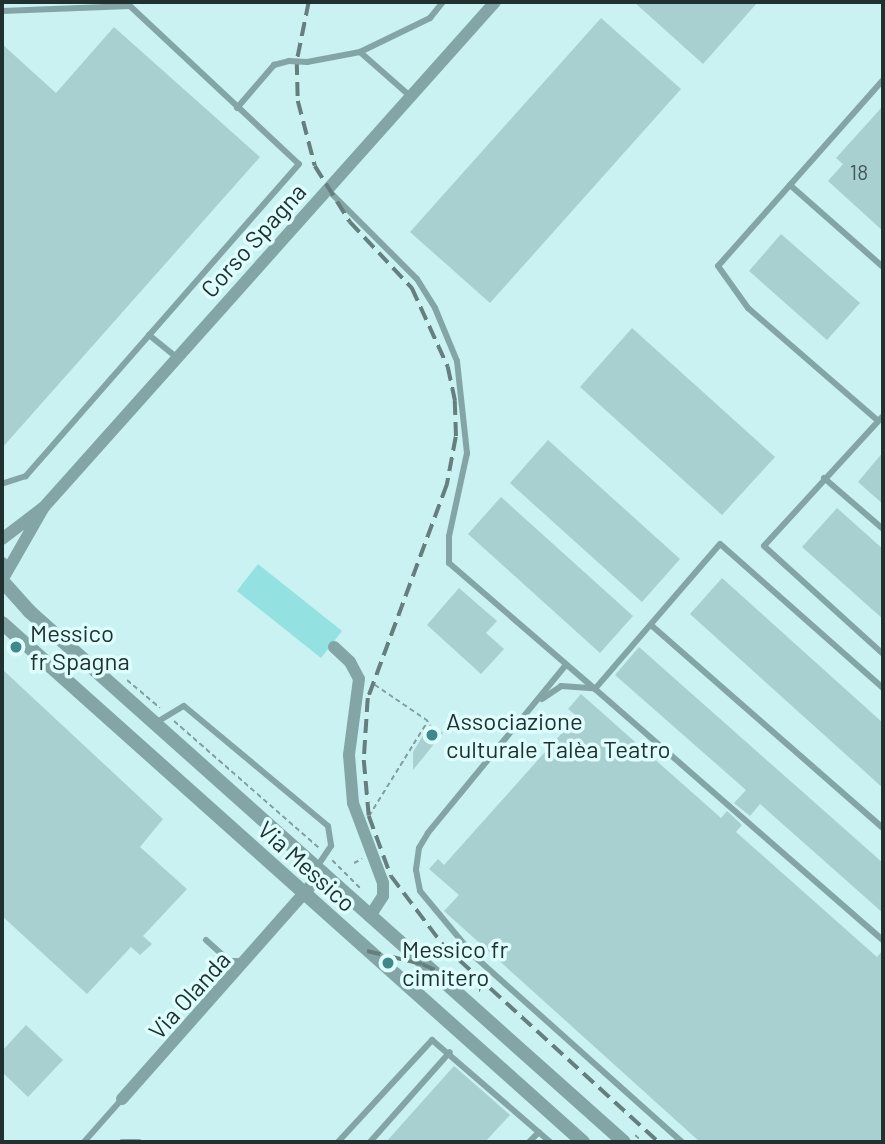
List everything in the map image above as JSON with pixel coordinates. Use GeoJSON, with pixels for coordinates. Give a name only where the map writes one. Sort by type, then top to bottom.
{"type":"FeatureCollection","features":[{"type":"Feature","properties":{"kind":"street","name":"Corso Spagna"},"geometry":{"type":"LineString","coordinates":[[2,539],[44,507],[495,2]]}},
{"type":"Feature","properties":{"kind":"street","name":"Corso Spagna"},"geometry":{"type":"LineString","coordinates":[[3,577],[44,507]]}},
{"type":"Feature","properties":{"kind":"street","name":"Via Messico"},"geometry":{"type":"LineString","coordinates":[[3,577],[29,611],[162,719],[370,916],[624,1142]]}},
{"type":"Feature","properties":{"kind":"street","name":"Via Messico"},"geometry":{"type":"LineString","coordinates":[[2,623],[583,1142]]}},
{"type":"Feature","properties":{"kind":"street"},"geometry":{"type":"LineString","coordinates":[[334,648],[351,662],[359,680]]}},
{"type":"Feature","properties":{"kind":"street","name":"Via Messico"},"geometry":{"type":"LineString","coordinates":[[359,680],[349,755],[359,821],[383,883],[383,896],[370,916]]}},
{"type":"Feature","properties":{"kind":"street","name":"Via Olanda"},"geometry":{"type":"LineString","coordinates":[[122,1099],[248,961],[320,870]]}},
{"type":"Feature","properties":{"kind":"lane"},"geometry":{"type":"LineString","coordinates":[[237,108],[274,65],[360,52],[429,18],[443,2]]}},
{"type":"Feature","properties":{"kind":"lane"},"geometry":{"type":"LineString","coordinates":[[2,11],[130,6],[299,164],[26,476],[2,484]]}},
{"type":"Feature","properties":{"kind":"lane"},"geometry":{"type":"LineString","coordinates":[[360,52],[410,97]]}},
{"type":"Feature","properties":{"kind":"lane"},"geometry":{"type":"LineString","coordinates":[[876,419],[748,308],[718,266],[883,80]]}},
{"type":"Feature","properties":{"kind":"lane"},"geometry":{"type":"LineString","coordinates":[[790,185],[883,267]]}},
{"type":"Feature","properties":{"kind":"lane"},"geometry":{"type":"LineString","coordinates":[[327,189],[417,279],[435,308],[457,361],[467,453],[449,536],[449,564],[883,940]]}},
{"type":"Feature","properties":{"kind":"lane"},"geometry":{"type":"LineString","coordinates":[[149,335],[177,358]]}},
{"type":"Feature","properties":{"kind":"lane"},"geometry":{"type":"LineString","coordinates":[[883,416],[876,419],[764,546],[883,654]]}},
{"type":"Feature","properties":{"kind":"lane"},"geometry":{"type":"LineString","coordinates":[[824,478],[883,529]]}},
{"type":"Feature","properties":{"kind":"lane"},"geometry":{"type":"LineString","coordinates":[[595,689],[720,544],[883,688]]}},
{"type":"Feature","properties":{"kind":"lane"},"geometry":{"type":"LineString","coordinates":[[651,625],[883,828]]}},
{"type":"Feature","properties":{"kind":"lane"},"geometry":{"type":"LineString","coordinates":[[565,667],[428,833],[419,848],[416,870],[421,891],[474,956],[682,1142]]}},
{"type":"Feature","properties":{"kind":"lane"},"geometry":{"type":"LineString","coordinates":[[536,703],[561,686],[595,689]]}},
{"type":"Feature","properties":{"kind":"lane"},"geometry":{"type":"LineString","coordinates":[[162,719],[184,706],[328,826],[331,846],[320,870]]}},
{"type":"Feature","properties":{"kind":"lane"},"geometry":{"type":"LineString","coordinates":[[206,940],[229,961],[248,961]]}},
{"type":"Feature","properties":{"kind":"lane"},"geometry":{"type":"LineString","coordinates":[[338,1142],[432,1040],[450,1052],[550,1142]]}},
{"type":"Feature","properties":{"kind":"lane"},"geometry":{"type":"LineString","coordinates":[[370,1142],[450,1052]]}},
{"type":"Feature","properties":{"kind":"lane","name":"Via Olanda"},"geometry":{"type":"LineString","coordinates":[[84,1142],[122,1099]]}},
{"type":"Feature","properties":{"kind":"lane"},"geometry":{"type":"LineString","coordinates":[[529,1142],[539,1132]]}},
{"type":"Feature","properties":{"kind":"lane"},"geometry":{"type":"LineString","coordinates":[[122,1142],[139,1142]]}},
{"type":"Feature","properties":{"kind":"path"},"geometry":{"type":"LineString","coordinates":[[120,675],[162,719],[328,855],[367,895]]}},
{"type":"Feature","properties":{"kind":"path"},"geometry":{"type":"LineString","coordinates":[[359,680],[379,687],[428,721],[374,812],[359,821]]}},
{"type":"Feature","properties":{"kind":"path"},"geometry":{"type":"LineString","coordinates":[[354,863],[363,859],[367,868]]}},
{"type":"Feature","properties":{"kind":"shaded area"},"geometry":{"type":"Polygon","coordinates":[[[258,564],[342,631],[321,658],[237,591],[258,564]]]}},
{"type":"Feature","properties":{"kind":"building"},"geometry":{"type":"Polygon","coordinates":[[[634,2],[758,2],[703,64],[634,2]]]}},
{"type":"Feature","properties":{"kind":"building"},"geometry":{"type":"Polygon","coordinates":[[[601,18],[681,89],[490,303],[410,232],[601,18]]]}},
{"type":"Feature","properties":{"kind":"building"},"geometry":{"type":"Polygon","coordinates":[[[114,27],[260,157],[2,448],[2,44],[56,93],[114,27]]]}},
{"type":"Feature","properties":{"kind":"building"},"geometry":{"type":"Polygon","coordinates":[[[883,106],[883,231],[828,181],[843,164],[836,158],[883,106]]]}},
{"type":"Feature","properties":{"kind":"building"},"geometry":{"type":"Polygon","coordinates":[[[781,234],[860,303],[827,340],[749,271],[781,234]]]}},
{"type":"Feature","properties":{"kind":"building"},"geometry":{"type":"Polygon","coordinates":[[[632,328],[775,457],[722,515],[580,387],[632,328]]]}},
{"type":"Feature","properties":{"kind":"building"},"geometry":{"type":"Polygon","coordinates":[[[548,440],[680,559],[642,602],[510,483],[548,440]]]}},
{"type":"Feature","properties":{"kind":"building"},"geometry":{"type":"Polygon","coordinates":[[[883,452],[883,504],[858,482],[883,452]]]}},
{"type":"Feature","properties":{"kind":"building"},"geometry":{"type":"Polygon","coordinates":[[[501,497],[633,616],[600,653],[468,534],[501,497]]]}},
{"type":"Feature","properties":{"kind":"building"},"geometry":{"type":"Polygon","coordinates":[[[837,508],[883,549],[883,619],[802,547],[837,508]]]}},
{"type":"Feature","properties":{"kind":"building"},"geometry":{"type":"Polygon","coordinates":[[[722,578],[883,723],[883,788],[690,614],[722,578]]]}},
{"type":"Feature","properties":{"kind":"building"},"geometry":{"type":"Polygon","coordinates":[[[459,588],[497,621],[486,633],[504,649],[481,674],[427,625],[459,588]]]}},
{"type":"Feature","properties":{"kind":"building"},"geometry":{"type":"Polygon","coordinates":[[[639,647],[883,863],[883,913],[760,804],[750,816],[734,803],[746,790],[615,675],[639,647]]]}},
{"type":"Feature","properties":{"kind":"building"},"geometry":{"type":"Polygon","coordinates":[[[2,669],[163,819],[140,847],[187,889],[143,936],[152,944],[140,955],[131,947],[87,994],[2,916],[2,669]]]}},
{"type":"Feature","properties":{"kind":"building"},"geometry":{"type":"Polygon","coordinates":[[[581,694],[721,818],[727,811],[742,825],[736,832],[877,957],[883,950],[883,1142],[700,1142],[444,911],[459,895],[429,869],[438,859],[444,865],[571,723],[577,716],[568,709],[581,694]]]}},
{"type":"Feature","properties":{"kind":"building"},"geometry":{"type":"Polygon","coordinates":[[[430,724],[443,733],[413,770],[413,752],[430,724]]]}},
{"type":"Feature","properties":{"kind":"building"},"geometry":{"type":"Polygon","coordinates":[[[26,1025],[63,1060],[28,1097],[2,1072],[2,1051],[26,1025]]]}},
{"type":"Feature","properties":{"kind":"building"},"geometry":{"type":"Polygon","coordinates":[[[454,1066],[510,1115],[485,1142],[386,1142],[454,1066]]]}},
{"type":"Feature","properties":{"kind":"railway"},"geometry":{"type":"LineString","coordinates":[[309,2],[297,61],[298,101],[315,166],[350,222],[412,288],[448,367],[455,401],[456,437],[447,485],[368,698],[364,760],[369,816],[391,876],[444,946],[659,1142]]}},
{"type":"Feature","properties":{"kind":"railway"},"geometry":{"type":"LineString","coordinates":[[367,951],[422,964],[480,990]]}},
{"type":"Feature","properties":{"kind":"place","name":"Messico fr Spagna"},"geometry":{"type":"Point","coordinates":[16,647]}},
{"type":"Feature","properties":{"kind":"place","name":"Associazione culturale Talèa Teatro"},"geometry":{"type":"Point","coordinates":[432,735]}},
{"type":"Feature","properties":{"kind":"place","name":"Messico fr cimitero"},"geometry":{"type":"Point","coordinates":[388,963]}}]}
